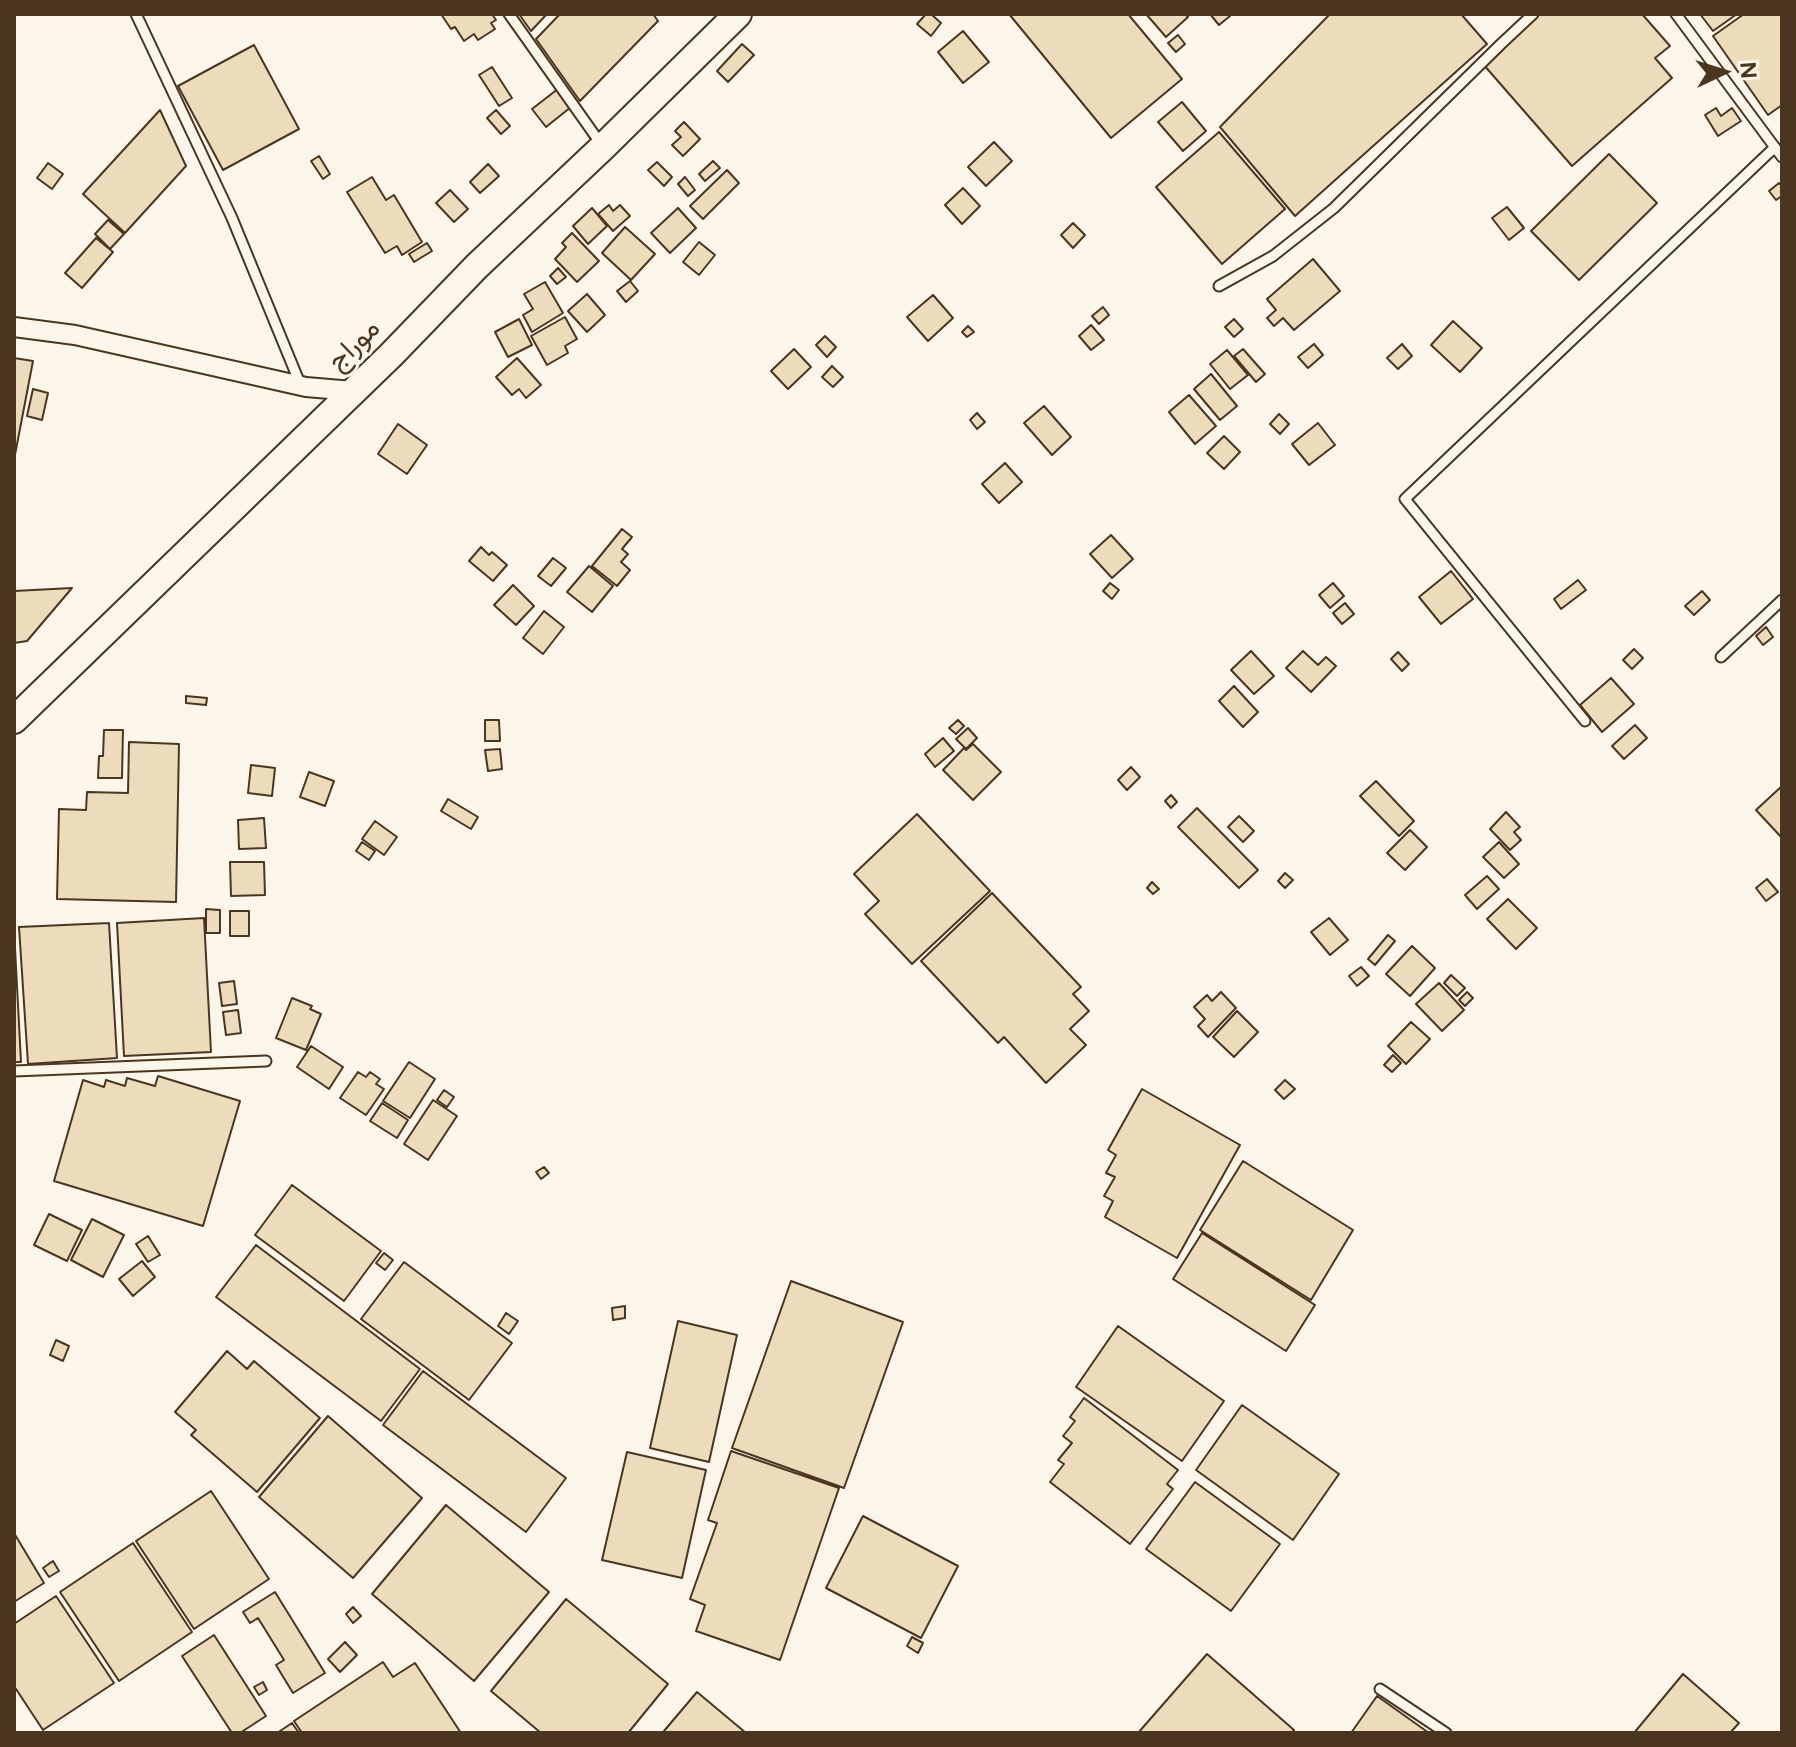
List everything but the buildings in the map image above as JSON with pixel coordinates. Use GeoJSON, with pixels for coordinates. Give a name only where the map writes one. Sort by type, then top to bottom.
{"type":"FeatureCollection","features":[{"type":"Feature","properties":{"kind":"main road","name":"موراج"},"geometry":{"type":"LineString","coordinates":[[14,720],[738,14]]}},
{"type":"Feature","properties":{"kind":"street"},"geometry":{"type":"LineString","coordinates":[[14,327],[75,335],[301,386],[353,391]]}},
{"type":"Feature","properties":{"kind":"lane"},"geometry":{"type":"LineString","coordinates":[[136,14],[232,218],[301,386]]}},
{"type":"Feature","properties":{"kind":"lane"},"geometry":{"type":"LineString","coordinates":[[509,14],[603,147]]}},
{"type":"Feature","properties":{"kind":"lane"},"geometry":{"type":"LineString","coordinates":[[1219,286],[1273,256],[1334,208],[1533,14]]}},
{"type":"Feature","properties":{"kind":"lane"},"geometry":{"type":"LineString","coordinates":[[1676,14],[1782,157]]}},
{"type":"Feature","properties":{"kind":"lane"},"geometry":{"type":"LineString","coordinates":[[1585,721],[1405,499],[1775,147]]}},
{"type":"Feature","properties":{"kind":"lane"},"geometry":{"type":"LineString","coordinates":[[1721,657],[1782,600]]}},
{"type":"Feature","properties":{"kind":"lane"},"geometry":{"type":"LineString","coordinates":[[14,1071],[266,1061]]}},
{"type":"Feature","properties":{"kind":"lane"},"geometry":{"type":"LineString","coordinates":[[1380,1689],[1446,1733]]}}]}
